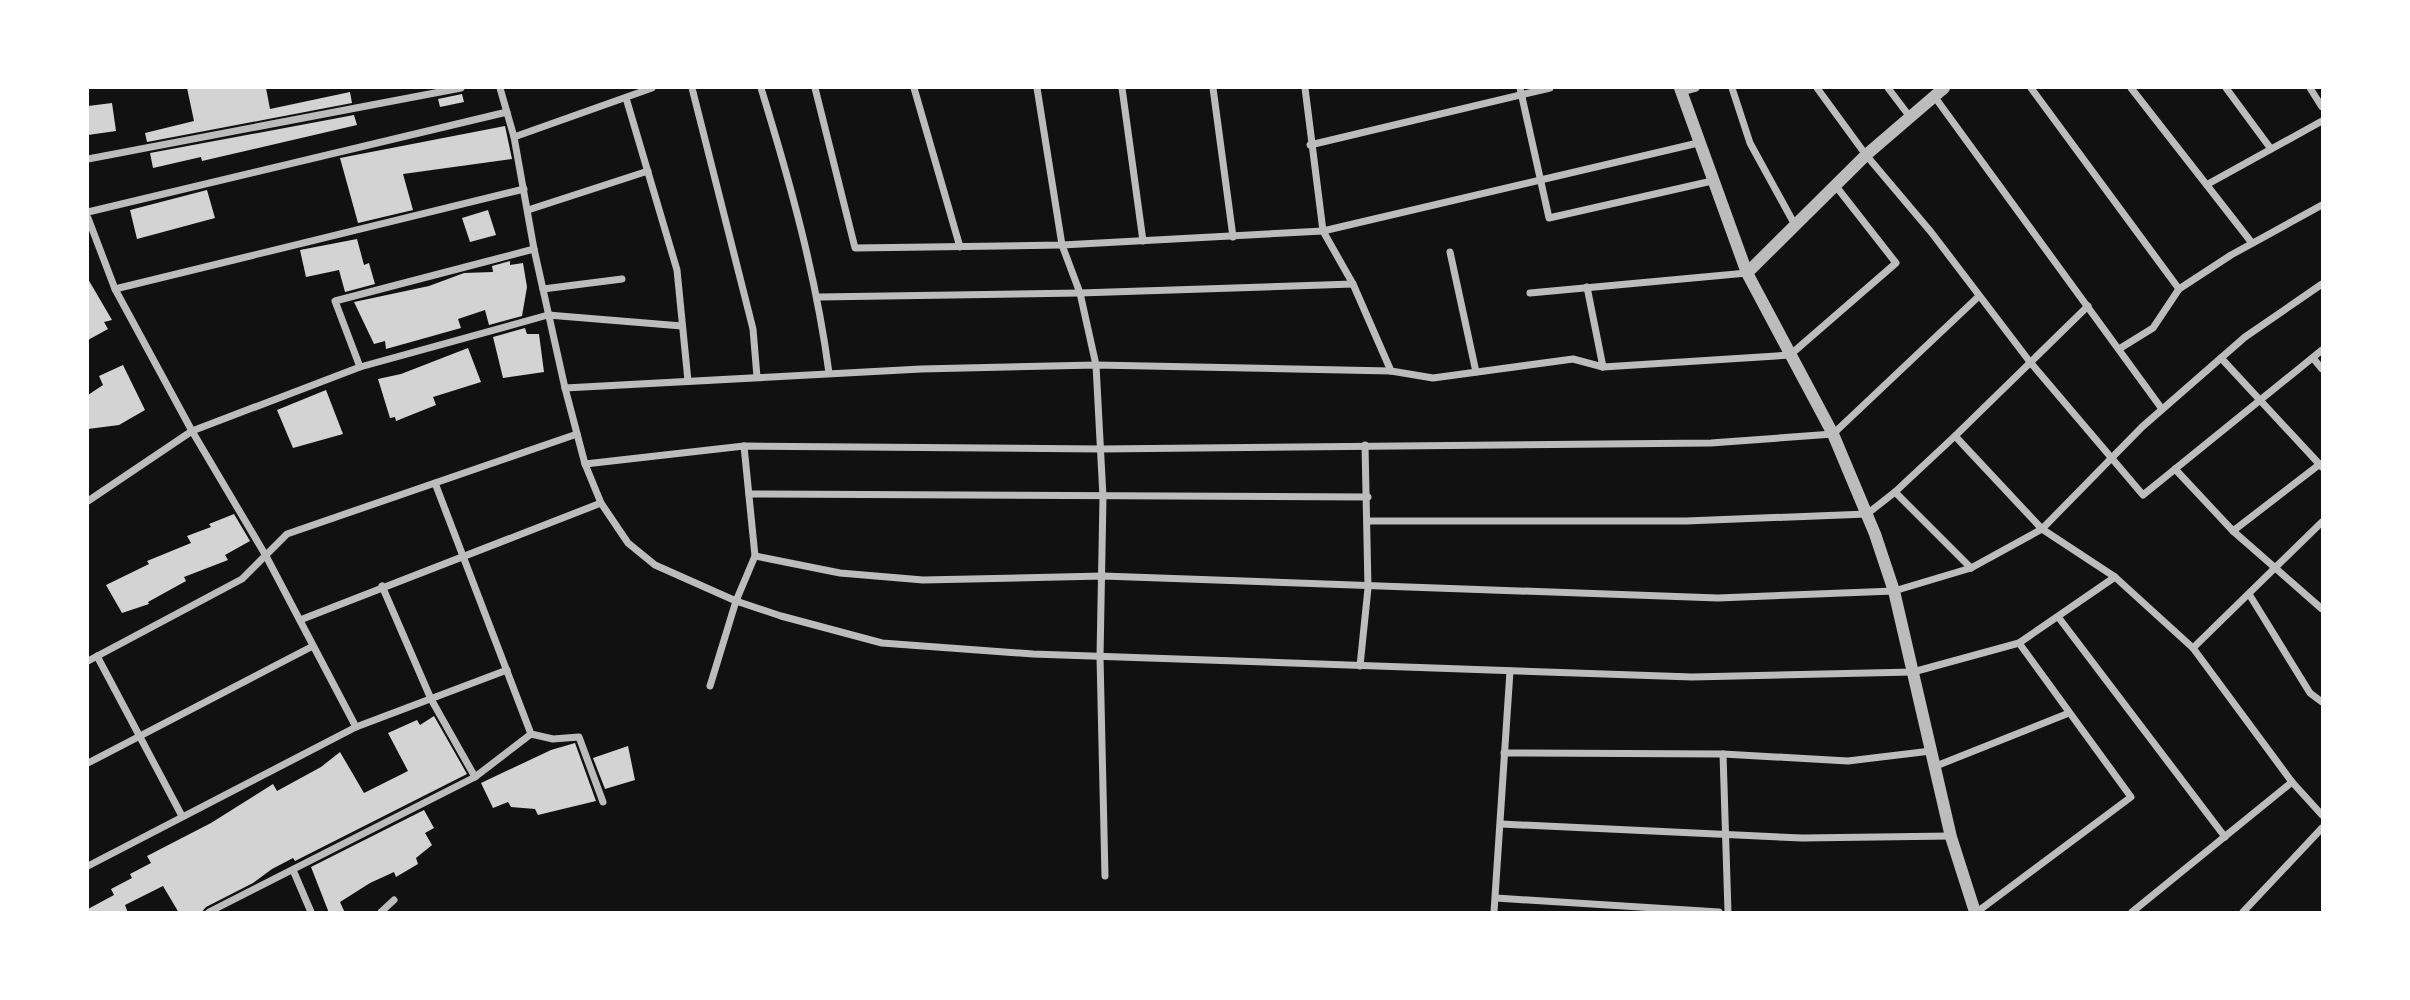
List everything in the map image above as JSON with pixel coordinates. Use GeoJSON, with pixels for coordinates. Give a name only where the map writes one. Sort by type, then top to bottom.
{"type":"FeatureCollection","features":[{"type":"Feature","properties":{"kind":"street"},"geometry":{"type":"LineString","coordinates":[[88,159],[461,88]]}},
{"type":"Feature","properties":{"kind":"street"},"geometry":{"type":"LineString","coordinates":[[500,88],[514,138],[534,249],[565,388],[585,464],[601,503],[628,543],[655,565],[736,601],[882,643],[1100,657],[1692,677],[1913,672],[2019,643],[2115,577]]}},
{"type":"Feature","properties":{"kind":"street"},"geometry":{"type":"LineString","coordinates":[[514,138],[652,88]]}},
{"type":"Feature","properties":{"kind":"street"},"geometry":{"type":"LineString","coordinates":[[692,88],[753,329],[757,377]]}},
{"type":"Feature","properties":{"kind":"street"},"geometry":{"type":"LineString","coordinates":[[761,88],[788,175],[819,297],[829,373]]}},
{"type":"Feature","properties":{"kind":"street"},"geometry":{"type":"LineString","coordinates":[[815,88],[855,248],[1062,245],[1323,231],[1698,143]]}},
{"type":"Feature","properties":{"kind":"street"},"geometry":{"type":"LineString","coordinates":[[914,88],[960,247]]}},
{"type":"Feature","properties":{"kind":"street"},"geometry":{"type":"LineString","coordinates":[[1037,88],[1062,245],[1080,293],[1096,366],[1103,497],[1100,657],[1105,876]]}},
{"type":"Feature","properties":{"kind":"street"},"geometry":{"type":"LineString","coordinates":[[1122,88],[1143,241]]}},
{"type":"Feature","properties":{"kind":"street"},"geometry":{"type":"LineString","coordinates":[[1213,88],[1233,237]]}},
{"type":"Feature","properties":{"kind":"street"},"geometry":{"type":"LineString","coordinates":[[1305,88],[1310,145],[1323,231],[1353,284],[1391,371]]}},
{"type":"Feature","properties":{"kind":"street"},"geometry":{"type":"LineString","coordinates":[[1310,145],[1521,91],[1550,88]]}},
{"type":"Feature","properties":{"kind":"street"},"geometry":{"type":"LineString","coordinates":[[1696,88],[1680,90],[1747,273],[1833,434],[1867,514],[1894,591],[1952,836],[1976,912],[2131,797],[2019,643]]}},
{"type":"Feature","properties":{"kind":"street"},"geometry":{"type":"LineString","coordinates":[[1732,88],[1750,143],[1795,225]]}},
{"type":"Feature","properties":{"kind":"street"},"geometry":{"type":"LineString","coordinates":[[1817,88],[1866,155],[1931,232],[2030,362],[2143,495],[2322,350]]}},
{"type":"Feature","properties":{"kind":"street"},"geometry":{"type":"LineString","coordinates":[[1888,88],[1910,117]]}},
{"type":"Feature","properties":{"kind":"street"},"geometry":{"type":"LineString","coordinates":[[2031,88],[2179,289]]}},
{"type":"Feature","properties":{"kind":"street"},"geometry":{"type":"LineString","coordinates":[[2131,88],[2252,243]]}},
{"type":"Feature","properties":{"kind":"street"},"geometry":{"type":"LineString","coordinates":[[2226,88],[2272,149]]}},
{"type":"Feature","properties":{"kind":"street"},"geometry":{"type":"LineString","coordinates":[[2310,88],[2322,107]]}},
{"type":"Feature","properties":{"kind":"street"},"geometry":{"type":"LineString","coordinates":[[1521,91],[1549,218],[1712,181]]}},
{"type":"Feature","properties":{"kind":"street"},"geometry":{"type":"LineString","coordinates":[[1530,293],[1747,273],[1866,155],[1939,92],[2162,409]]}},
{"type":"Feature","properties":{"kind":"street"},"geometry":{"type":"LineString","coordinates":[[626,98],[677,270],[688,381]]}},
{"type":"Feature","properties":{"kind":"street"},"geometry":{"type":"LineString","coordinates":[[88,212],[507,112]]}},
{"type":"Feature","properties":{"kind":"street"},"geometry":{"type":"LineString","coordinates":[[2208,184],[2322,121]]}},
{"type":"Feature","properties":{"kind":"street"},"geometry":{"type":"LineString","coordinates":[[528,210],[648,171]]}},
{"type":"Feature","properties":{"kind":"street"},"geometry":{"type":"LineString","coordinates":[[565,388],[829,373],[1096,366],[1391,371],[1433,378],[1573,359],[1603,367],[1790,355],[1896,263],[1835,185]]}},
{"type":"Feature","properties":{"kind":"street"},"geometry":{"type":"LineString","coordinates":[[115,289],[524,189]]}},
{"type":"Feature","properties":{"kind":"street"},"geometry":{"type":"LineString","coordinates":[[2119,349],[2153,328],[2179,289],[2252,243],[2322,205]]}},
{"type":"Feature","properties":{"kind":"street"},"geometry":{"type":"LineString","coordinates":[[88,218],[115,289],[192,431],[266,556],[356,727]]}},
{"type":"Feature","properties":{"kind":"street"},"geometry":{"type":"LineString","coordinates":[[360,367],[335,301],[534,249]]}},
{"type":"Feature","properties":{"kind":"street"},"geometry":{"type":"LineString","coordinates":[[1450,252],[1476,372]]}},
{"type":"Feature","properties":{"kind":"street"},"geometry":{"type":"LineString","coordinates":[[543,289],[622,279]]}},
{"type":"Feature","properties":{"kind":"street"},"geometry":{"type":"LineString","coordinates":[[819,297],[1080,293],[1353,284]]}},
{"type":"Feature","properties":{"kind":"street"},"geometry":{"type":"LineString","coordinates":[[755,556],[840,573],[923,580],[1103,576],[1717,598],[1894,591],[1971,568],[2042,529],[2162,409],[2245,337],[2322,284]]}},
{"type":"Feature","properties":{"kind":"street"},"geometry":{"type":"LineString","coordinates":[[1587,287],[1603,367]]}},
{"type":"Feature","properties":{"kind":"street"},"geometry":{"type":"LineString","coordinates":[[585,464],[744,446],[1101,449],[1711,443],[1833,434],[1978,297]]}},
{"type":"Feature","properties":{"kind":"street"},"geometry":{"type":"LineString","coordinates":[[1368,521],[1686,521],[1867,514],[1895,492],[1955,436],[2088,306]]}},
{"type":"Feature","properties":{"kind":"street"},"geometry":{"type":"LineString","coordinates":[[88,501],[192,431],[360,367],[548,315],[682,326]]}},
{"type":"Feature","properties":{"kind":"street"},"geometry":{"type":"LineString","coordinates":[[2221,358],[2321,466],[2233,531]]}},
{"type":"Feature","properties":{"kind":"street"},"geometry":{"type":"LineString","coordinates":[[2312,358],[2322,369]]}},
{"type":"Feature","properties":{"kind":"street"},"geometry":{"type":"LineString","coordinates":[[88,661],[243,579],[287,534],[577,434]]}},
{"type":"Feature","properties":{"kind":"street"},"geometry":{"type":"LineString","coordinates":[[1955,436],[2042,529],[2115,577],[2193,648],[2292,782],[2322,815]]}},
{"type":"Feature","properties":{"kind":"street"},"geometry":{"type":"LineString","coordinates":[[1360,666],[1368,587],[1365,445]]}},
{"type":"Feature","properties":{"kind":"street"},"geometry":{"type":"LineString","coordinates":[[710,686],[736,601],[755,556],[744,446]]}},
{"type":"Feature","properties":{"kind":"street"},"geometry":{"type":"LineString","coordinates":[[2175,469],[2233,531],[2322,610]]}},
{"type":"Feature","properties":{"kind":"street"},"geometry":{"type":"LineString","coordinates":[[435,483],[531,734]]}},
{"type":"Feature","properties":{"kind":"street"},"geometry":{"type":"LineString","coordinates":[[1895,492],[1971,568]]}},
{"type":"Feature","properties":{"kind":"street"},"geometry":{"type":"LineString","coordinates":[[750,494],[1368,497]]}},
{"type":"Feature","properties":{"kind":"street"},"geometry":{"type":"LineString","coordinates":[[300,620],[601,503]]}},
{"type":"Feature","properties":{"kind":"street"},"geometry":{"type":"LineString","coordinates":[[2193,648],[2322,522]]}},
{"type":"Feature","properties":{"kind":"street"},"geometry":{"type":"LineString","coordinates":[[382,586],[431,699],[475,777]]}},
{"type":"Feature","properties":{"kind":"street"},"geometry":{"type":"LineString","coordinates":[[2249,594],[2311,693],[2322,702]]}},
{"type":"Feature","properties":{"kind":"street"},"geometry":{"type":"LineString","coordinates":[[2059,618],[2225,837]]}},
{"type":"Feature","properties":{"kind":"street"},"geometry":{"type":"LineString","coordinates":[[88,763],[313,646]]}},
{"type":"Feature","properties":{"kind":"street"},"geometry":{"type":"LineString","coordinates":[[97,656],[182,816]]}},
{"type":"Feature","properties":{"kind":"street"},"geometry":{"type":"LineString","coordinates":[[88,866],[356,727],[507,670]]}},
{"type":"Feature","properties":{"kind":"street"},"geometry":{"type":"LineString","coordinates":[[1494,912],[1510,671]]}},
{"type":"Feature","properties":{"kind":"street"},"geometry":{"type":"LineString","coordinates":[[1936,766],[2070,713]]}},
{"type":"Feature","properties":{"kind":"street"},"geometry":{"type":"LineString","coordinates":[[209,912],[475,777],[531,734]]}},
{"type":"Feature","properties":{"kind":"street"},"geometry":{"type":"LineString","coordinates":[[531,734],[553,739],[579,737],[603,802]]}},
{"type":"Feature","properties":{"kind":"street"},"geometry":{"type":"LineString","coordinates":[[1504,753],[1723,754],[1848,761],[1931,751]]}},
{"type":"Feature","properties":{"kind":"street"},"geometry":{"type":"LineString","coordinates":[[1723,754],[1728,912]]}},
{"type":"Feature","properties":{"kind":"street"},"geometry":{"type":"LineString","coordinates":[[2132,912],[2292,782]]}},
{"type":"Feature","properties":{"kind":"street"},"geometry":{"type":"LineString","coordinates":[[1501,824],[1802,838],[1952,836]]}},
{"type":"Feature","properties":{"kind":"street"},"geometry":{"type":"LineString","coordinates":[[2243,912],[2322,828]]}},
{"type":"Feature","properties":{"kind":"street"},"geometry":{"type":"LineString","coordinates":[[293,870],[311,912]]}},
{"type":"Feature","properties":{"kind":"street"},"geometry":{"type":"LineString","coordinates":[[1496,898],[1719,912]]}},
{"type":"Feature","properties":{"kind":"street"},"geometry":{"type":"LineString","coordinates":[[381,912],[394,900]]}},
{"type":"Feature","properties":{"kind":"building"},"geometry":{"type":"Polygon","coordinates":[[[187,88],[266,88],[270,109],[350,92],[352,103],[147,142],[145,133],[194,121],[187,88]]]}},
{"type":"Feature","properties":{"kind":"building"},"geometry":{"type":"Polygon","coordinates":[[[462,94],[464,102],[440,107],[438,99],[462,94]]]}},
{"type":"Feature","properties":{"kind":"building"},"geometry":{"type":"Polygon","coordinates":[[[112,103],[116,131],[88,135],[88,106],[112,103]]]}},
{"type":"Feature","properties":{"kind":"building"},"geometry":{"type":"Polygon","coordinates":[[[354,115],[357,125],[202,161],[201,157],[153,168],[150,153],[354,115]]]}},
{"type":"Feature","properties":{"kind":"building"},"geometry":{"type":"Polygon","coordinates":[[[505,126],[512,159],[403,174],[413,210],[358,223],[340,158],[505,126]]]}},
{"type":"Feature","properties":{"kind":"building"},"geometry":{"type":"Polygon","coordinates":[[[207,190],[215,218],[137,239],[130,210],[207,190]]]}},
{"type":"Feature","properties":{"kind":"building"},"geometry":{"type":"Polygon","coordinates":[[[488,210],[496,235],[470,242],[462,218],[488,210]]]}},
{"type":"Feature","properties":{"kind":"building"},"geometry":{"type":"Polygon","coordinates":[[[357,239],[364,265],[369,263],[375,284],[345,292],[339,270],[306,277],[300,250],[357,239]]]}},
{"type":"Feature","properties":{"kind":"building"},"geometry":{"type":"Polygon","coordinates":[[[510,261],[510,265],[523,263],[527,287],[522,316],[489,325],[485,310],[458,319],[461,328],[386,349],[385,341],[374,344],[354,302],[429,286],[464,273],[493,272],[492,266],[510,261]]]}},
{"type":"Feature","properties":{"kind":"building"},"geometry":{"type":"Polygon","coordinates":[[[88,279],[112,320],[104,322],[108,329],[88,340],[88,279]]]}},
{"type":"Feature","properties":{"kind":"building"},"geometry":{"type":"Polygon","coordinates":[[[525,328],[527,334],[539,334],[544,372],[503,378],[493,337],[525,328]]]}},
{"type":"Feature","properties":{"kind":"building"},"geometry":{"type":"Polygon","coordinates":[[[468,348],[481,382],[433,397],[436,405],[396,421],[395,417],[390,418],[378,379],[401,374],[468,348]]]}},
{"type":"Feature","properties":{"kind":"building"},"geometry":{"type":"Polygon","coordinates":[[[123,365],[145,410],[119,425],[88,429],[88,395],[103,385],[99,376],[123,365]]]}},
{"type":"Feature","properties":{"kind":"building"},"geometry":{"type":"Polygon","coordinates":[[[326,390],[343,434],[293,448],[277,410],[326,390]]]}},
{"type":"Feature","properties":{"kind":"building"},"geometry":{"type":"Polygon","coordinates":[[[234,514],[250,541],[225,555],[228,560],[184,577],[186,581],[148,602],[149,604],[122,613],[106,585],[149,564],[147,561],[191,543],[187,536],[234,514]]]}},
{"type":"Feature","properties":{"kind":"building"},"geometry":{"type":"Polygon","coordinates":[[[434,716],[467,774],[295,861],[293,858],[253,883],[206,907],[201,913],[179,913],[163,886],[125,905],[128,913],[88,913],[88,909],[114,895],[111,889],[132,878],[130,874],[151,863],[147,856],[211,823],[273,784],[277,791],[321,767],[340,752],[364,793],[408,771],[388,733],[417,720],[420,725],[434,716]]]}},
{"type":"Feature","properties":{"kind":"building"},"geometry":{"type":"Polygon","coordinates":[[[575,743],[596,801],[538,815],[535,809],[511,807],[508,802],[493,808],[481,783],[551,750],[575,743]]]}},
{"type":"Feature","properties":{"kind":"building"},"geometry":{"type":"Polygon","coordinates":[[[628,746],[635,780],[605,789],[593,758],[628,746]]]}},
{"type":"Feature","properties":{"kind":"building"},"geometry":{"type":"Polygon","coordinates":[[[424,810],[434,828],[425,833],[432,845],[416,858],[418,864],[396,877],[394,872],[370,883],[340,902],[345,913],[329,913],[311,867],[424,810]]]}}]}
